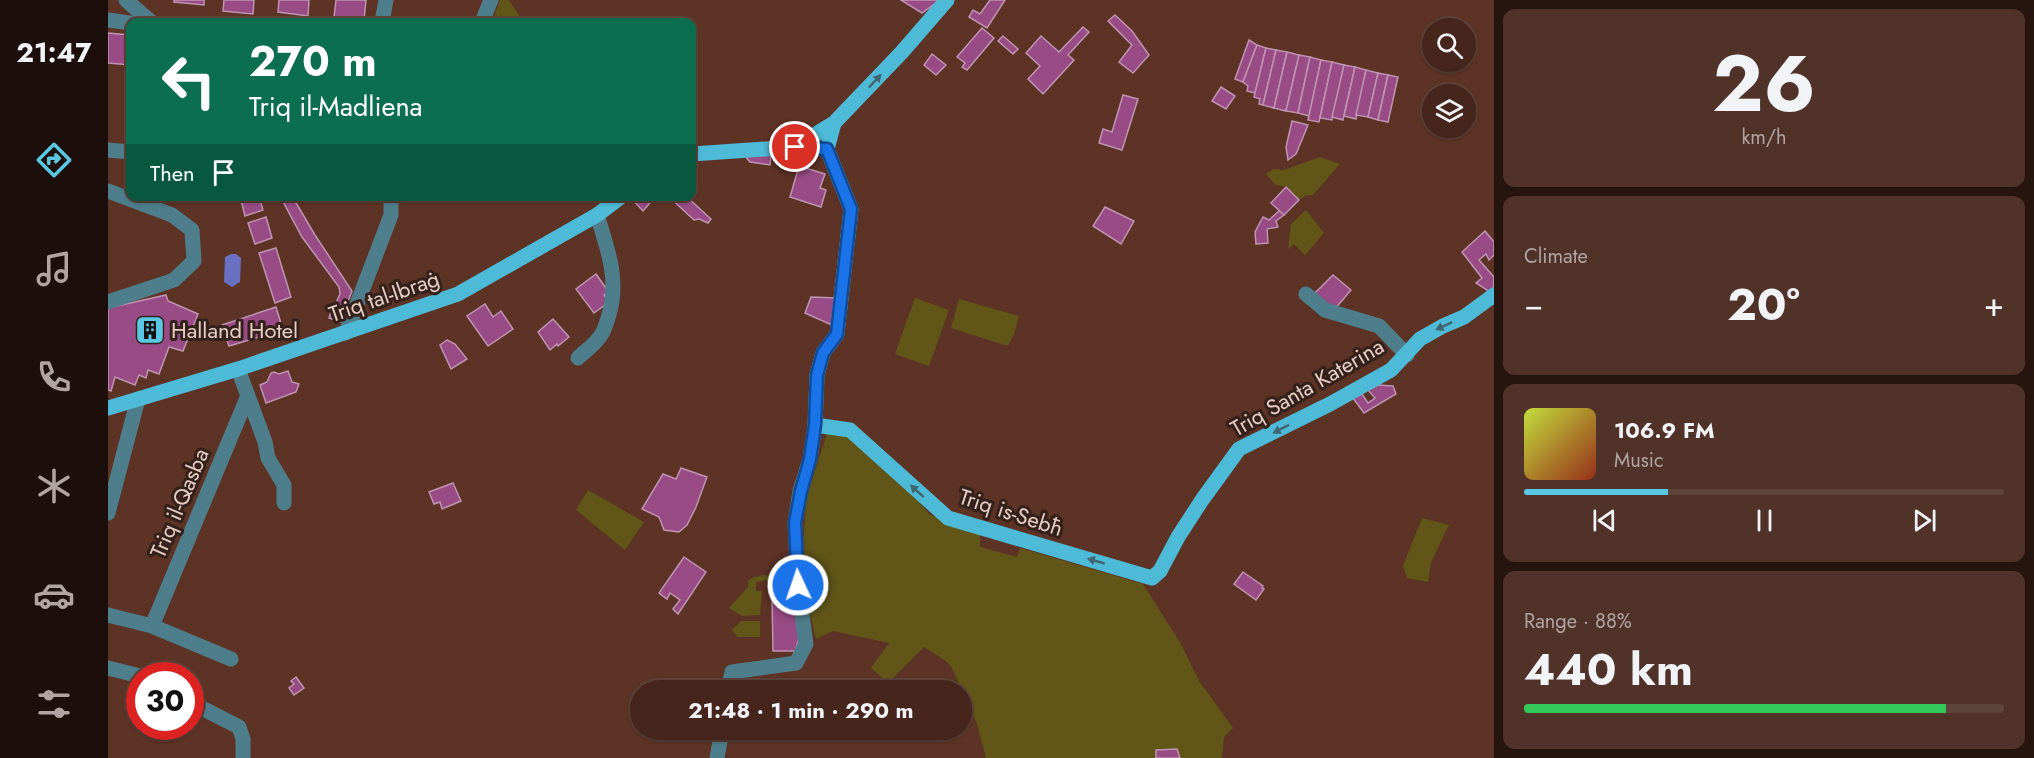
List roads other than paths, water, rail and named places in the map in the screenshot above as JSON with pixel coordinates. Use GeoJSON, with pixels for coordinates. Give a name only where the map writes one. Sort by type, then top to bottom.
{"type":"FeatureCollection","features":[{"type":"Feature","properties":{"kind":"main road"},"geometry":{"type":"LineString","coordinates":[[795,147],[834,123],[902,52],[947,0]]}},
{"type":"Feature","properties":{"kind":"main road"},"geometry":{"type":"LineString","coordinates":[[815,425],[817,375],[823,353],[837,334],[851,209],[827,149],[834,123]]}},
{"type":"Feature","properties":{"kind":"main road"},"geometry":{"type":"LineString","coordinates":[[696,154],[795,147],[827,149]]}},
{"type":"Feature","properties":{"kind":"main road","name":"Triq tal-Ibraġ"},"geometry":{"type":"LineString","coordinates":[[108,408],[238,369],[458,294],[597,215],[615,201]]}},
{"type":"Feature","properties":{"kind":"main road","name":"Triq Santa Katerina"},"geometry":{"type":"LineString","coordinates":[[1152,578],[1160,571],[1178,537],[1239,449],[1340,399],[1391,370],[1420,339],[1464,317],[1494,295]]}},
{"type":"Feature","properties":{"kind":"main road","name":"Triq is-Sebħ"},"geometry":{"type":"LineString","coordinates":[[815,425],[850,430],[948,518],[1152,578]]}},
{"type":"Feature","properties":{"kind":"street"},"geometry":{"type":"LineString","coordinates":[[126,0],[146,18]]}},
{"type":"Feature","properties":{"kind":"street"},"geometry":{"type":"LineString","coordinates":[[383,18],[386,0]]}},
{"type":"Feature","properties":{"kind":"street"},"geometry":{"type":"LineString","coordinates":[[484,18],[491,0]]}},
{"type":"Feature","properties":{"kind":"street"},"geometry":{"type":"LineString","coordinates":[[108,21],[126,23]]}},
{"type":"Feature","properties":{"kind":"street"},"geometry":{"type":"LineString","coordinates":[[108,150],[126,152]]}},
{"type":"Feature","properties":{"kind":"street"},"geometry":{"type":"LineString","coordinates":[[108,191],[126,198]]}},
{"type":"Feature","properties":{"kind":"street"},"geometry":{"type":"LineString","coordinates":[[108,302],[174,280],[194,261],[192,230],[172,215],[135,201]]}},
{"type":"Feature","properties":{"kind":"street"},"geometry":{"type":"LineString","coordinates":[[391,215],[392,201]]}},
{"type":"Feature","properties":{"kind":"street"},"geometry":{"type":"LineString","coordinates":[[346,333],[397,201]]}},
{"type":"Feature","properties":{"kind":"street"},"geometry":{"type":"LineString","coordinates":[[578,358],[598,340],[610,313],[614,291],[614,275],[609,252],[597,215]]}},
{"type":"Feature","properties":{"kind":"street"},"geometry":{"type":"LineString","coordinates":[[1306,294],[1325,310],[1379,326],[1407,355]]}},
{"type":"Feature","properties":{"kind":"street"},"geometry":{"type":"LineString","coordinates":[[238,369],[265,442],[268,458],[284,484],[284,503]]}},
{"type":"Feature","properties":{"kind":"street","name":"Triq il-Qasba"},"geometry":{"type":"LineString","coordinates":[[152,626],[247,398]]}},
{"type":"Feature","properties":{"kind":"street"},"geometry":{"type":"LineString","coordinates":[[108,513],[138,399]]}},
{"type":"Feature","properties":{"kind":"street"},"geometry":{"type":"LineString","coordinates":[[731,680],[732,672],[796,663],[806,644],[798,585],[795,523],[810,459],[815,425]]}},
{"type":"Feature","properties":{"kind":"street"},"geometry":{"type":"LineString","coordinates":[[108,615],[152,626],[231,659]]}},
{"type":"Feature","properties":{"kind":"street"},"geometry":{"type":"LineString","coordinates":[[108,668],[126,672]]}},
{"type":"Feature","properties":{"kind":"street"},"geometry":{"type":"LineString","coordinates":[[204,709],[239,727],[243,739],[243,758]]}},
{"type":"Feature","properties":{"kind":"street"},"geometry":{"type":"LineString","coordinates":[[717,758],[720,740]]}},
{"type":"Feature","properties":{"kind":"water"},"geometry":{"type":"Polygon","coordinates":[[[236,254],[241,258],[240,282],[232,287],[224,282],[225,257],[236,254]]]}},
{"type":"Feature","properties":{"kind":"place","name":"Halland Hotel"},"geometry":{"type":"Point","coordinates":[150,330]}}]}
